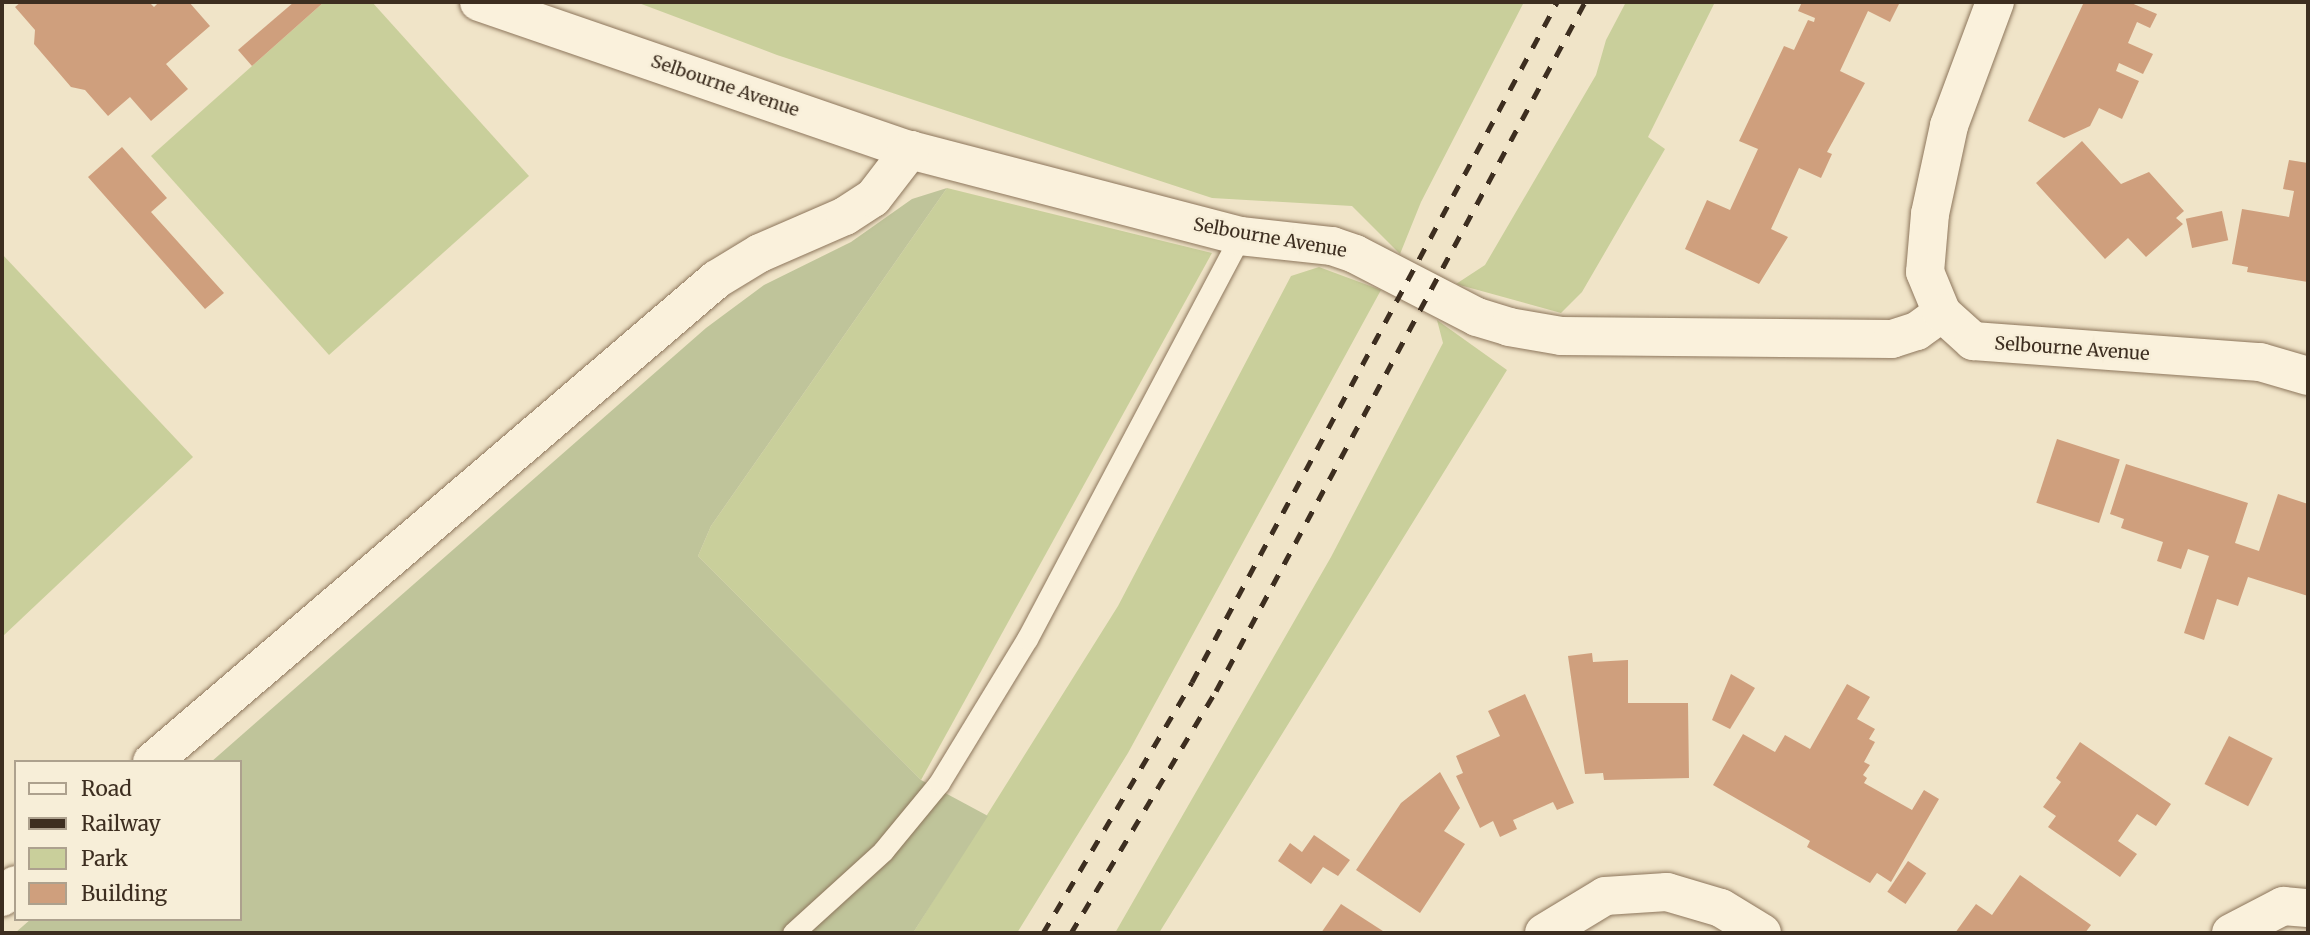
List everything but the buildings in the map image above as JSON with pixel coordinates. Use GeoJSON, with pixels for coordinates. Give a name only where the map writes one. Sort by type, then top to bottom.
{"type":"FeatureCollection","features":[{"type":"Feature","properties":{"kind":"street","name":"Selbourne Avenue"},"geometry":{"type":"LineString","coordinates":[[480,2],[910,149],[1240,236],[1332,246],[1356,254],[1477,317],[1561,336],[1892,339],[1917,331],[1942,313],[1973,341],[2260,362],[2308,376]]}},
{"type":"Feature","properties":{"kind":"street"},"geometry":{"type":"LineString","coordinates":[[1942,313],[1925,272],[1930,214],[1949,126],[1995,2]]}},
{"type":"Feature","properties":{"kind":"street"},"geometry":{"type":"LineString","coordinates":[[154,760],[717,279],[760,253],[845,216],[873,198],[910,149]]}},
{"type":"Feature","properties":{"kind":"street"},"geometry":{"type":"LineString","coordinates":[[1544,933],[1605,896],[1668,892],[1721,908],[1762,933]]}},
{"type":"Feature","properties":{"kind":"street"},"geometry":{"type":"LineString","coordinates":[[2231,933],[2283,906],[2308,908]]}},
{"type":"Feature","properties":{"kind":"lane"},"geometry":{"type":"LineString","coordinates":[[793,933],[883,851],[939,783],[1034,627],[1240,236]]}},
{"type":"Feature","properties":{"kind":"green space"},"geometry":{"type":"Polygon","coordinates":[[[324,2],[372,2],[529,176],[329,355],[151,156],[324,2]]]}},
{"type":"Feature","properties":{"kind":"green space"},"geometry":{"type":"Polygon","coordinates":[[[636,2],[1524,2],[1421,202],[1400,254],[1352,206],[1212,198],[777,55],[636,2]]]}},
{"type":"Feature","properties":{"kind":"green space"},"geometry":{"type":"Polygon","coordinates":[[[1626,2],[1715,2],[1648,137],[1665,149],[1582,292],[1561,313],[1456,284],[1485,265],[1596,75],[1606,40],[1626,2]]]}},
{"type":"Feature","properties":{"kind":"green space"},"geometry":{"type":"Polygon","coordinates":[[[947,188],[1212,253],[921,780],[698,556],[711,526],[947,188]]]}},
{"type":"Feature","properties":{"kind":"green space"},"geometry":{"type":"Polygon","coordinates":[[[947,188],[711,526],[698,556],[921,780],[988,816],[913,933],[15,933],[29,921],[242,921],[242,760],[213,760],[706,328],[764,285],[851,242],[912,199],[947,188]]]}},
{"type":"Feature","properties":{"kind":"green space"},"geometry":{"type":"Polygon","coordinates":[[[2,254],[193,457],[2,637],[2,254]]]}},
{"type":"Feature","properties":{"kind":"green space"},"geometry":{"type":"Polygon","coordinates":[[[1319,267],[1381,290],[1128,753],[1017,933],[913,933],[1118,606],[1291,276],[1319,267]]]}},
{"type":"Feature","properties":{"kind":"green space"},"geometry":{"type":"Polygon","coordinates":[[[1437,320],[1507,370],[1159,933],[1115,933],[1331,557],[1443,343],[1437,320]]]}},
{"type":"Feature","properties":{"kind":"railway"},"geometry":{"type":"LineString","coordinates":[[1043,933],[1192,682],[1557,2]]}},
{"type":"Feature","properties":{"kind":"railway"},"geometry":{"type":"LineString","coordinates":[[1071,933],[1216,691],[1585,2]]}}]}
